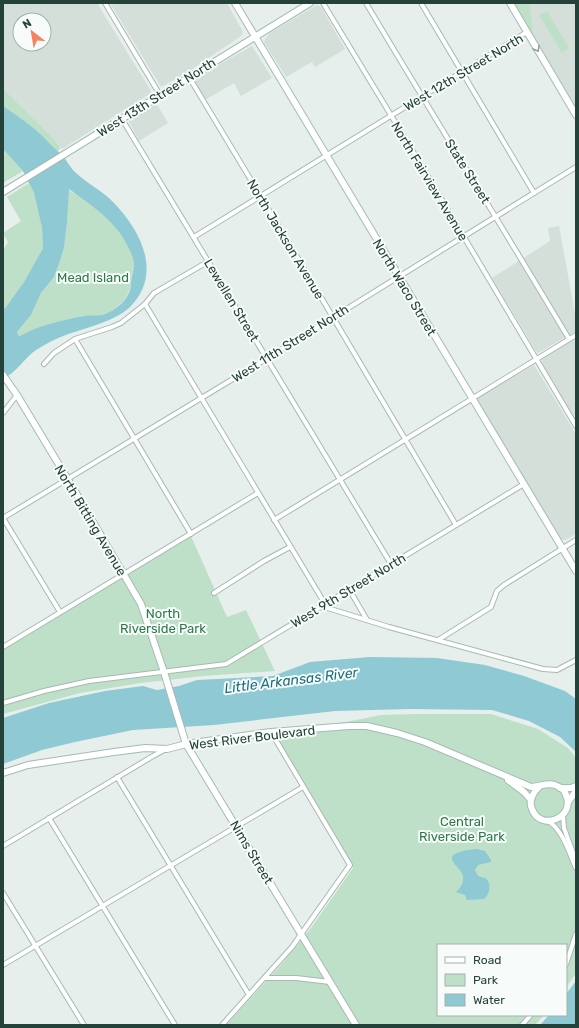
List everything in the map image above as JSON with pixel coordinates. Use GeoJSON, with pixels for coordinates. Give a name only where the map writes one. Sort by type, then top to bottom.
{"type":"FeatureCollection","features":[{"type":"Feature","properties":{"kind":"street"},"geometry":{"type":"LineString","coordinates":[[106,3],[160,95]]}},
{"type":"Feature","properties":{"kind":"street","name":"North Waco Street"},"geometry":{"type":"LineString","coordinates":[[235,3],[576,571]]}},
{"type":"Feature","properties":{"kind":"street","name":"West 13th Street North"},"geometry":{"type":"LineString","coordinates":[[3,192],[310,3]]}},
{"type":"Feature","properties":{"kind":"street","name":"North Fairview Avenue"},"geometry":{"type":"LineString","coordinates":[[323,3],[576,426]]}},
{"type":"Feature","properties":{"kind":"street","name":"State Street"},"geometry":{"type":"LineString","coordinates":[[366,3],[569,339]]}},
{"type":"Feature","properties":{"kind":"street"},"geometry":{"type":"LineString","coordinates":[[421,3],[534,193]]}},
{"type":"Feature","properties":{"kind":"street"},"geometry":{"type":"LineString","coordinates":[[510,3],[576,115]]}},
{"type":"Feature","properties":{"kind":"street","name":"West 12th Street North"},"geometry":{"type":"LineString","coordinates":[[194,237],[527,32]]}},
{"type":"Feature","properties":{"kind":"street","name":"North Jackson Avenue"},"geometry":{"type":"LineString","coordinates":[[189,77],[456,525]]}},
{"type":"Feature","properties":{"kind":"street","name":"Lewellen Street"},"geometry":{"type":"LineString","coordinates":[[122,119],[391,564]]}},
{"type":"Feature","properties":{"kind":"street","name":"West 11th Street North"},"geometry":{"type":"LineString","coordinates":[[3,518],[267,358],[576,167]]}},
{"type":"Feature","properties":{"kind":"street"},"geometry":{"type":"LineString","coordinates":[[44,364],[54,352],[75,339],[121,323],[145,304],[148,298],[154,293],[209,261]]}},
{"type":"Feature","properties":{"kind":"street"},"geometry":{"type":"LineString","coordinates":[[145,304],[323,605],[367,621],[534,667],[557,670],[576,660]]}},
{"type":"Feature","properties":{"kind":"street"},"geometry":{"type":"LineString","coordinates":[[274,520],[576,335]]}},
{"type":"Feature","properties":{"kind":"street"},"geometry":{"type":"LineString","coordinates":[[75,339],[191,534]]}},
{"type":"Feature","properties":{"kind":"street","name":"North Bitting Avenue"},"geometry":{"type":"LineString","coordinates":[[3,375],[17,395],[68,479],[141,604],[164,672]]}},
{"type":"Feature","properties":{"kind":"street"},"geometry":{"type":"LineString","coordinates":[[3,413],[17,395]]}},
{"type":"Feature","properties":{"kind":"street","name":"West 9th Street North"},"geometry":{"type":"LineString","coordinates":[[3,703],[44,691],[89,681],[226,664],[524,484]]}},
{"type":"Feature","properties":{"kind":"street"},"geometry":{"type":"LineString","coordinates":[[3,647],[258,493]]}},
{"type":"Feature","properties":{"kind":"street"},"geometry":{"type":"LineString","coordinates":[[3,518],[60,612]]}},
{"type":"Feature","properties":{"kind":"street"},"geometry":{"type":"LineString","coordinates":[[438,640],[491,607],[497,592],[504,585],[576,540]]}},
{"type":"Feature","properties":{"kind":"street"},"geometry":{"type":"LineString","coordinates":[[214,592],[264,561],[290,547]]}},
{"type":"Feature","properties":{"kind":"street"},"geometry":{"type":"LineString","coordinates":[[349,589],[367,621]]}},
{"type":"Feature","properties":{"kind":"street","name":"Nims Street"},"geometry":{"type":"LineString","coordinates":[[164,672],[186,744],[356,1025]]}},
{"type":"Feature","properties":{"kind":"street","name":"West River Boulevard"},"geometry":{"type":"LineString","coordinates":[[3,773],[28,765],[114,752],[145,748],[167,749],[186,744],[271,732],[367,726],[397,733],[425,742],[531,787],[539,787]]}},
{"type":"Feature","properties":{"kind":"street"},"geometry":{"type":"LineString","coordinates":[[222,1025],[248,995],[266,978],[302,935],[350,866],[277,745],[271,732]]}},
{"type":"Feature","properties":{"kind":"street"},"geometry":{"type":"LineString","coordinates":[[3,846],[117,777],[167,749]]}},
{"type":"Feature","properties":{"kind":"street","name":"West River Boulevard"},"geometry":{"type":"LineString","coordinates":[[495,772],[517,786],[527,794],[531,800]]}},
{"type":"Feature","properties":{"kind":"street"},"geometry":{"type":"LineString","coordinates":[[117,777],[248,995]]}},
{"type":"Feature","properties":{"kind":"street"},"geometry":{"type":"LineString","coordinates":[[576,786],[572,788],[560,788],[550,784],[539,787],[533,792],[531,800],[531,806],[536,817],[554,826],[576,868]]}},
{"type":"Feature","properties":{"kind":"street"},"geometry":{"type":"LineString","coordinates":[[3,965],[303,788]]}},
{"type":"Feature","properties":{"kind":"street"},"geometry":{"type":"LineString","coordinates":[[548,822],[556,820],[563,816],[566,812],[568,802],[567,796],[560,788]]}},
{"type":"Feature","properties":{"kind":"street"},"geometry":{"type":"LineString","coordinates":[[568,802],[576,791]]}},
{"type":"Feature","properties":{"kind":"street"},"geometry":{"type":"LineString","coordinates":[[563,816],[564,828],[576,860]]}},
{"type":"Feature","properties":{"kind":"street"},"geometry":{"type":"LineString","coordinates":[[49,818],[175,1025]]}},
{"type":"Feature","properties":{"kind":"street"},"geometry":{"type":"LineString","coordinates":[[3,893],[84,1025]]}},
{"type":"Feature","properties":{"kind":"street"},"geometry":{"type":"LineString","coordinates":[[567,961],[576,934]]}},
{"type":"Feature","properties":{"kind":"street"},"geometry":{"type":"LineString","coordinates":[[266,978],[296,978],[330,982]]}},
{"type":"Feature","properties":{"kind":"street"},"geometry":{"type":"LineString","coordinates":[[522,1025],[530,1016]]}},
{"type":"Feature","properties":{"kind":"shaded area"},"geometry":{"type":"Polygon","coordinates":[[[3,3],[97,3],[151,91],[151,93],[62,149],[55,140],[3,90],[3,3]]]}},
{"type":"Feature","properties":{"kind":"shaded area"},"geometry":{"type":"Polygon","coordinates":[[[110,3],[227,3],[243,32],[241,36],[191,70],[161,87],[110,3]]]}},
{"type":"Feature","properties":{"kind":"shaded area"},"geometry":{"type":"Polygon","coordinates":[[[576,3],[576,108],[533,35],[530,4],[576,3]]]}},
{"type":"Feature","properties":{"kind":"shaded area"},"geometry":{"type":"Polygon","coordinates":[[[317,5],[321,7],[345,49],[315,67],[312,62],[286,77],[264,42],[265,39],[270,33],[317,5]]]}},
{"type":"Feature","properties":{"kind":"shaded area"},"geometry":{"type":"Polygon","coordinates":[[[252,46],[272,78],[241,96],[234,83],[205,100],[195,83],[197,77],[252,46]]]}},
{"type":"Feature","properties":{"kind":"shaded area"},"geometry":{"type":"Polygon","coordinates":[[[156,103],[168,123],[139,141],[129,121],[156,103]]]}},
{"type":"Feature","properties":{"kind":"shaded area"},"geometry":{"type":"Polygon","coordinates":[[[559,226],[576,319],[576,331],[537,353],[492,278],[550,241],[548,228],[559,226]]]}},
{"type":"Feature","properties":{"kind":"shaded area"},"geometry":{"type":"Polygon","coordinates":[[[576,338],[576,422],[541,363],[543,359],[576,338]]]}},
{"type":"Feature","properties":{"kind":"shaded area"},"geometry":{"type":"Polygon","coordinates":[[[534,365],[576,434],[576,534],[565,540],[561,539],[478,402],[480,397],[534,365]]]}},
{"type":"Feature","properties":{"kind":"green space"},"geometry":{"type":"Polygon","coordinates":[[[514,3],[530,3],[533,35],[514,3]]]}},
{"type":"Feature","properties":{"kind":"green space"},"geometry":{"type":"Polygon","coordinates":[[[547,11],[569,48],[562,53],[539,15],[547,11]]]}},
{"type":"Feature","properties":{"kind":"green space"},"geometry":{"type":"Polygon","coordinates":[[[3,89],[55,140],[60,149],[56,152],[37,131],[3,106],[3,89]]]}},
{"type":"Feature","properties":{"kind":"green space"},"geometry":{"type":"Polygon","coordinates":[[[3,149],[23,171],[3,183],[3,149]]]}},
{"type":"Feature","properties":{"kind":"green space"},"geometry":{"type":"Polygon","coordinates":[[[29,183],[34,193],[42,228],[43,248],[24,282],[3,311],[3,251],[8,242],[3,233],[21,221],[7,197],[29,183]]]}},
{"type":"Feature","properties":{"kind":"green space","name":"Mead Island"},"geometry":{"type":"Polygon","coordinates":[[[68,189],[104,215],[125,240],[131,252],[134,263],[129,292],[118,306],[108,313],[100,316],[84,316],[51,323],[20,336],[17,332],[31,315],[41,293],[54,277],[59,264],[64,248],[67,223],[68,189]]]}},
{"type":"Feature","properties":{"kind":"green space","name":"North Riverside Park"},"geometry":{"type":"Polygon","coordinates":[[[190,534],[227,617],[246,610],[275,671],[203,676],[141,683],[80,693],[3,714],[3,648],[190,534]]]}},
{"type":"Feature","properties":{"kind":"green space","name":"Central Riverside Park"},"geometry":{"type":"Polygon","coordinates":[[[491,714],[538,729],[568,748],[576,758],[576,973],[567,986],[567,944],[437,944],[437,1016],[543,1016],[535,1025],[226,1025],[280,966],[311,928],[353,868],[350,860],[279,743],[281,737],[286,734],[381,715],[491,714]]]}},
{"type":"Feature","properties":{"kind":"water"},"geometry":{"type":"Polygon","coordinates":[[[3,106],[37,131],[61,154],[76,173],[105,195],[124,214],[133,226],[140,240],[147,267],[145,281],[140,294],[130,307],[103,323],[60,338],[43,346],[32,353],[15,370],[3,379],[3,311],[24,282],[43,248],[42,228],[34,193],[23,171],[3,149],[3,106]],[[69,189],[64,248],[59,264],[54,277],[41,293],[31,315],[17,332],[20,336],[51,323],[107,313],[126,299],[130,289],[134,263],[125,241],[112,223],[69,189]]]}},
{"type":"Feature","properties":{"kind":"water","name":"Little Arkansas River"},"geometry":{"type":"Polygon","coordinates":[[[370,657],[437,658],[485,665],[524,676],[565,691],[576,699],[576,752],[560,737],[529,721],[492,710],[411,709],[335,711],[214,725],[133,730],[42,750],[3,764],[3,718],[49,703],[105,691],[143,686],[157,690],[179,686],[197,680],[273,676],[310,662],[370,657]]]}},
{"type":"Feature","properties":{"kind":"water"},"geometry":{"type":"Polygon","coordinates":[[[477,849],[485,851],[491,860],[491,862],[478,865],[475,870],[478,876],[485,878],[489,882],[489,892],[484,899],[467,900],[465,895],[456,892],[462,885],[463,877],[452,860],[452,856],[461,851],[477,849]]]}},
{"type":"Feature","properties":{"kind":"water"},"geometry":{"type":"Polygon","coordinates":[[[576,981],[576,1025],[540,1025],[548,1016],[567,1016],[567,993],[576,981]]]}}]}
